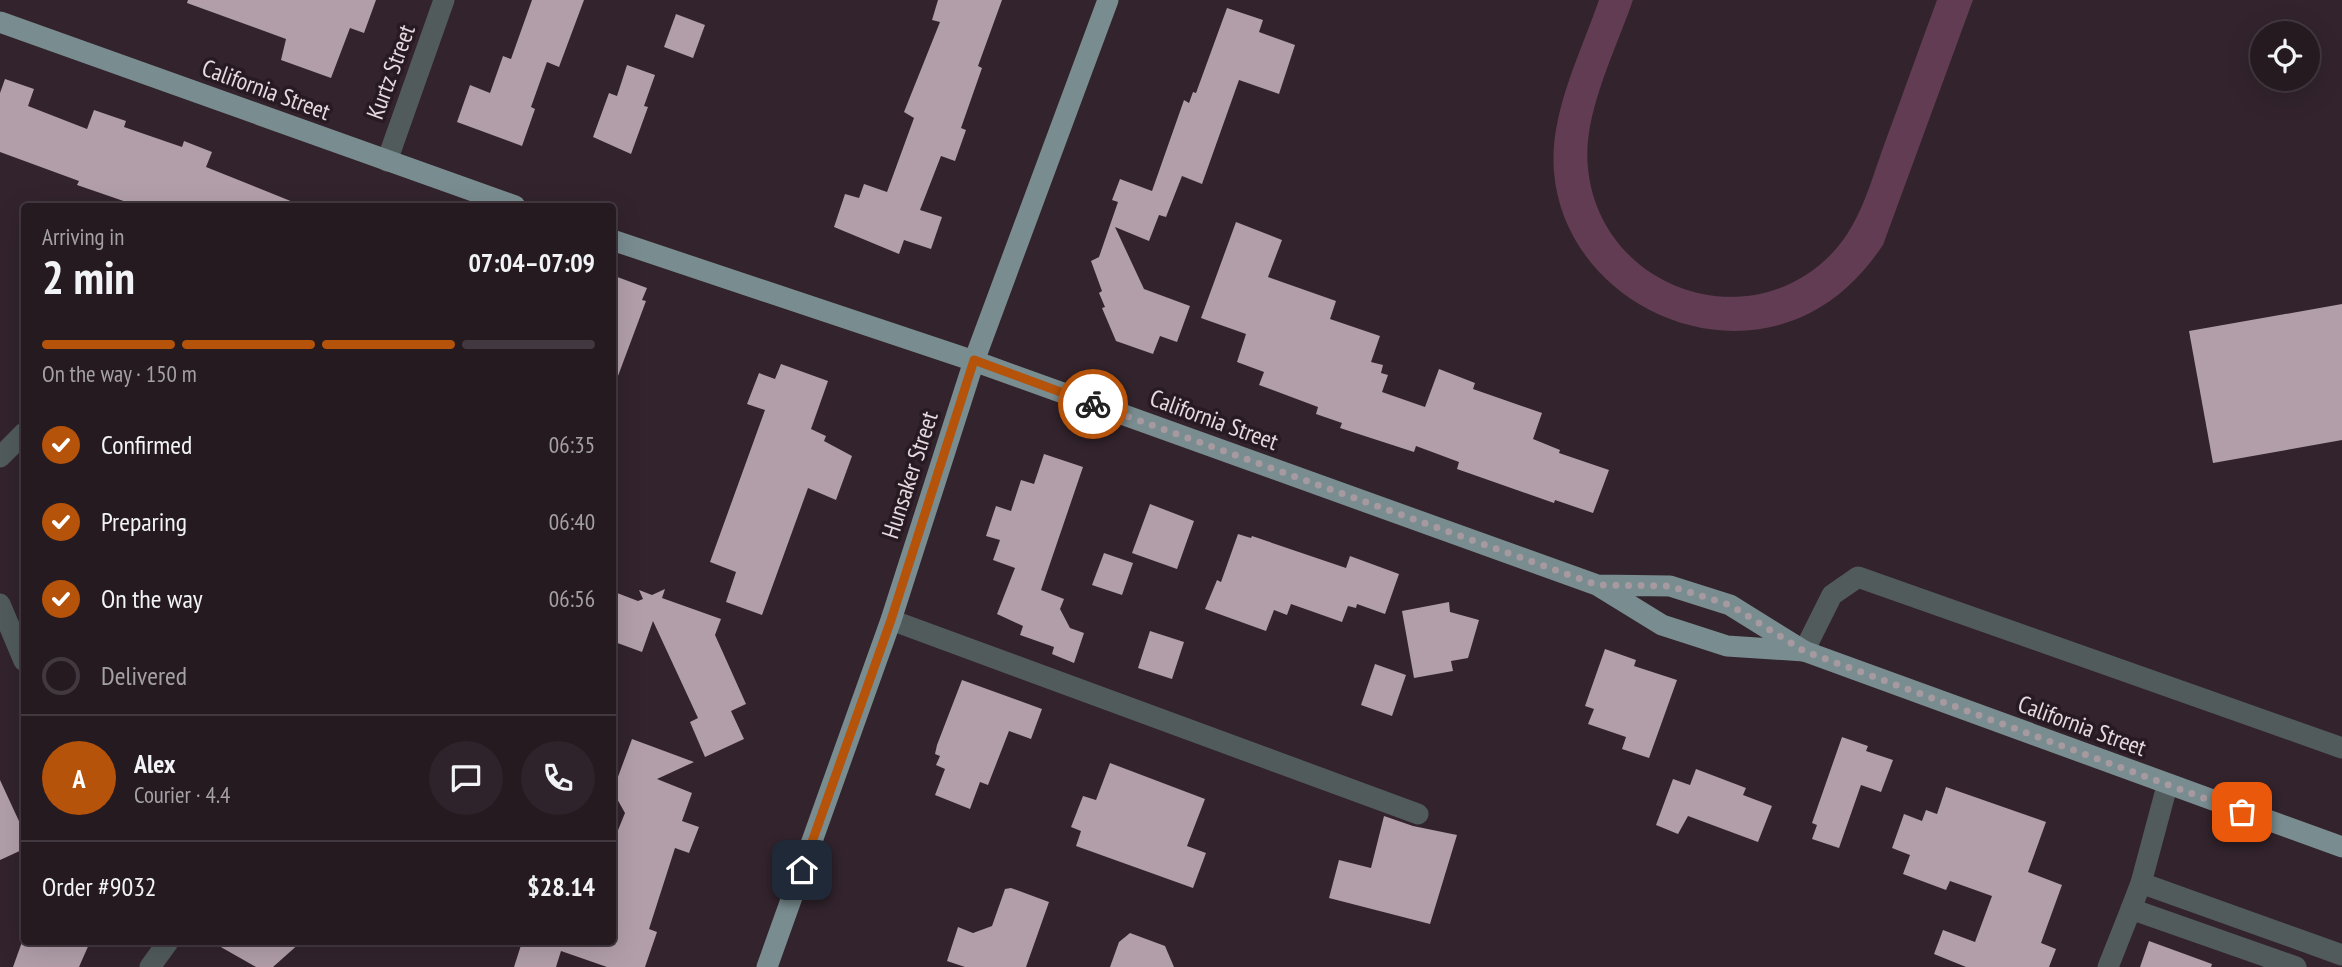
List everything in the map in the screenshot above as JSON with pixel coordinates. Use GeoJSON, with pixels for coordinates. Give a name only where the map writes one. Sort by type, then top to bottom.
{"type":"FeatureCollection","features":[{"type":"Feature","properties":{"kind":"main road","name":"Hunsaker Street"},"geometry":{"type":"LineString","coordinates":[[767,967],[891,620],[974,360],[1108,0]]}},
{"type":"Feature","properties":{"kind":"main road","name":"California Street"},"geometry":{"type":"LineString","coordinates":[[0,22],[506,203]]}},
{"type":"Feature","properties":{"kind":"main road","name":"California Street"},"geometry":{"type":"LineString","coordinates":[[616,241],[974,360],[1597,585],[1662,625],[1727,646],[1804,651]]}},
{"type":"Feature","properties":{"kind":"main road","name":"California Street"},"geometry":{"type":"LineString","coordinates":[[1597,585],[1670,586],[1730,605],[1804,651],[2167,786],[2342,847]]}},
{"type":"Feature","properties":{"kind":"street","name":"Kurtz Street"},"geometry":{"type":"LineString","coordinates":[[387,161],[444,0]]}},
{"type":"Feature","properties":{"kind":"street"},"geometry":{"type":"LineString","coordinates":[[0,457],[21,436]]}},
{"type":"Feature","properties":{"kind":"street"},"geometry":{"type":"LineString","coordinates":[[1804,651],[1832,595],[1858,577],[2342,748]]}},
{"type":"Feature","properties":{"kind":"street"},"geometry":{"type":"LineString","coordinates":[[0,604],[21,654]]}},
{"type":"Feature","properties":{"kind":"street"},"geometry":{"type":"LineString","coordinates":[[891,620],[1418,814]]}},
{"type":"Feature","properties":{"kind":"street"},"geometry":{"type":"LineString","coordinates":[[2108,967],[2141,883],[2167,786]]}},
{"type":"Feature","properties":{"kind":"street"},"geometry":{"type":"LineString","coordinates":[[2141,883],[2342,955]]}},
{"type":"Feature","properties":{"kind":"street"},"geometry":{"type":"LineString","coordinates":[[2131,909],[2296,967]]}},
{"type":"Feature","properties":{"kind":"street"},"geometry":{"type":"LineString","coordinates":[[150,967],[166,945]]}},
{"type":"Feature","properties":{"kind":"shaded area"},"geometry":{"type":"Polygon","coordinates":[[[1599,0],[1633,0],[1602,83],[1590,126],[1588,168],[1599,210],[1620,245],[1650,272],[1685,289],[1724,297],[1763,293],[1801,278],[1835,250],[1852,226],[1864,200],[1937,0],[1973,0],[1883,245],[1860,275],[1842,292],[1810,313],[1769,327],[1727,331],[1685,324],[1646,308],[1612,284],[1584,253],[1564,216],[1554,173],[1554,151],[1561,107],[1599,0]]]}},
{"type":"Feature","properties":{"kind":"building"},"geometry":{"type":"Polygon","coordinates":[[[188,0],[376,0],[364,33],[350,28],[331,78],[281,60],[286,39],[187,3],[188,0]]]}},
{"type":"Feature","properties":{"kind":"building"},"geometry":{"type":"Polygon","coordinates":[[[532,0],[584,0],[559,67],[547,62],[531,107],[535,109],[522,146],[457,122],[470,85],[490,93],[503,56],[511,59],[532,0]]]}},
{"type":"Feature","properties":{"kind":"building"},"geometry":{"type":"Polygon","coordinates":[[[938,0],[1002,0],[978,66],[982,68],[961,128],[966,130],[955,161],[941,156],[920,210],[942,217],[931,249],[904,240],[899,254],[834,227],[845,194],[859,198],[864,184],[887,192],[914,118],[904,112],[940,22],[932,20],[938,0]]]}},
{"type":"Feature","properties":{"kind":"building"},"geometry":{"type":"Polygon","coordinates":[[[1227,8],[1263,20],[1259,32],[1295,45],[1279,94],[1239,80],[1202,184],[1182,176],[1166,217],[1159,215],[1149,241],[1115,227],[1144,289],[1190,306],[1177,342],[1160,336],[1153,354],[1116,341],[1102,308],[1105,307],[1099,293],[1102,291],[1091,261],[1099,257],[1118,202],[1112,200],[1120,179],[1152,191],[1184,100],[1189,103],[1193,92],[1196,93],[1227,8]]]}},
{"type":"Feature","properties":{"kind":"building"},"geometry":{"type":"Polygon","coordinates":[[[676,14],[705,25],[693,58],[664,47],[676,14]]]}},
{"type":"Feature","properties":{"kind":"building"},"geometry":{"type":"Polygon","coordinates":[[[627,65],[655,75],[644,106],[648,107],[631,154],[593,137],[609,93],[617,96],[627,65]]]}},
{"type":"Feature","properties":{"kind":"building"},"geometry":{"type":"Polygon","coordinates":[[[5,79],[34,89],[28,106],[87,129],[94,110],[126,121],[124,127],[182,147],[184,141],[212,152],[206,167],[296,203],[129,203],[77,185],[79,181],[0,152],[0,93],[5,79]]]}},
{"type":"Feature","properties":{"kind":"building"},"geometry":{"type":"Polygon","coordinates":[[[1236,222],[1282,240],[1268,277],[1336,301],[1330,319],[1380,336],[1371,362],[1383,365],[1381,373],[1388,375],[1382,392],[1425,407],[1439,369],[1475,383],[1473,389],[1542,413],[1533,439],[1560,450],[1559,453],[1609,470],[1593,513],[1555,500],[1554,503],[1457,469],[1459,462],[1416,446],[1414,452],[1340,428],[1342,423],[1316,414],[1318,407],[1259,385],[1264,372],[1237,362],[1246,334],[1201,318],[1236,222]]]}},
{"type":"Feature","properties":{"kind":"building"},"geometry":{"type":"Polygon","coordinates":[[[616,276],[647,288],[642,300],[646,301],[616,381],[616,276]]]}},
{"type":"Feature","properties":{"kind":"building"},"geometry":{"type":"Polygon","coordinates":[[[2342,304],[2342,440],[2213,463],[2189,331],[2342,304]]]}},
{"type":"Feature","properties":{"kind":"building"},"geometry":{"type":"Polygon","coordinates":[[[781,364],[828,381],[811,429],[826,436],[824,441],[852,456],[836,500],[808,488],[762,615],[726,602],[736,572],[710,562],[765,410],[747,404],[759,373],[775,379],[781,364]]]}},
{"type":"Feature","properties":{"kind":"building"},"geometry":{"type":"Polygon","coordinates":[[[1044,454],[1083,467],[1041,590],[1064,599],[1060,609],[1070,628],[1084,633],[1074,663],[1052,654],[1054,647],[1020,635],[1023,626],[997,614],[1015,568],[993,560],[1000,540],[986,536],[996,506],[1011,511],[1021,480],[1034,484],[1044,454]]]}},
{"type":"Feature","properties":{"kind":"building"},"geometry":{"type":"Polygon","coordinates":[[[1150,504],[1194,521],[1177,569],[1132,553],[1150,504]]]}},
{"type":"Feature","properties":{"kind":"building"},"geometry":{"type":"Polygon","coordinates":[[[1238,534],[1251,538],[1252,536],[1346,568],[1350,556],[1399,574],[1385,614],[1357,604],[1356,608],[1348,606],[1342,622],[1291,604],[1287,615],[1274,610],[1266,631],[1205,609],[1217,580],[1221,582],[1238,534]]]}},
{"type":"Feature","properties":{"kind":"building"},"geometry":{"type":"Polygon","coordinates":[[[1104,553],[1133,563],[1122,595],[1092,585],[1104,553]]]}},
{"type":"Feature","properties":{"kind":"building"},"geometry":{"type":"Polygon","coordinates":[[[665,589],[662,598],[721,619],[715,635],[746,704],[731,711],[744,739],[705,757],[690,722],[698,718],[653,621],[642,652],[616,642],[616,593],[638,601],[643,599],[639,590],[652,595],[665,589]]]}},
{"type":"Feature","properties":{"kind":"building"},"geometry":{"type":"Polygon","coordinates":[[[1449,602],[1450,612],[1479,620],[1468,658],[1451,661],[1453,671],[1414,678],[1402,611],[1449,602]]]}},
{"type":"Feature","properties":{"kind":"building"},"geometry":{"type":"Polygon","coordinates":[[[1150,631],[1184,642],[1172,679],[1138,668],[1150,631]]]}},
{"type":"Feature","properties":{"kind":"building"},"geometry":{"type":"Polygon","coordinates":[[[1605,649],[1636,660],[1634,666],[1677,680],[1649,758],[1622,749],[1626,737],[1588,724],[1594,709],[1585,706],[1605,649]]]}},
{"type":"Feature","properties":{"kind":"building"},"geometry":{"type":"Polygon","coordinates":[[[1375,664],[1406,675],[1392,716],[1361,705],[1375,664]]]}},
{"type":"Feature","properties":{"kind":"building"},"geometry":{"type":"Polygon","coordinates":[[[962,680],[1042,709],[1031,739],[1009,731],[988,785],[980,782],[970,809],[935,795],[945,769],[936,765],[940,756],[935,754],[937,745],[962,680]]]}},
{"type":"Feature","properties":{"kind":"building"},"geometry":{"type":"Polygon","coordinates":[[[1842,737],[1868,746],[1866,751],[1893,760],[1881,792],[1861,785],[1839,848],[1812,839],[1817,825],[1812,823],[1842,737]]]}},
{"type":"Feature","properties":{"kind":"building"},"geometry":{"type":"Polygon","coordinates":[[[632,739],[694,762],[657,779],[692,793],[682,821],[699,827],[689,853],[675,848],[649,929],[657,932],[645,967],[607,967],[561,951],[556,967],[514,967],[521,945],[616,945],[616,835],[625,813],[616,797],[616,782],[632,739]]]}},
{"type":"Feature","properties":{"kind":"building"},"geometry":{"type":"Polygon","coordinates":[[[1110,763],[1205,799],[1187,846],[1206,853],[1193,888],[1076,846],[1081,831],[1071,827],[1083,796],[1096,800],[1110,763]]]}},
{"type":"Feature","properties":{"kind":"building"},"geometry":{"type":"Polygon","coordinates":[[[1696,769],[1746,788],[1743,795],[1772,806],[1758,842],[1688,816],[1678,834],[1656,825],[1673,779],[1690,785],[1696,769]]]}},
{"type":"Feature","properties":{"kind":"building"},"geometry":{"type":"Polygon","coordinates":[[[0,780],[21,826],[21,850],[0,860],[0,780]]]}},
{"type":"Feature","properties":{"kind":"building"},"geometry":{"type":"Polygon","coordinates":[[[1946,787],[2046,822],[2028,872],[2062,885],[2041,943],[2056,949],[2049,967],[1966,967],[1934,954],[1943,930],[1975,942],[1992,896],[1950,881],[1946,890],[1903,874],[1910,855],[1892,848],[1904,814],[1922,821],[1926,810],[1937,814],[1946,787]]]}},
{"type":"Feature","properties":{"kind":"building"},"geometry":{"type":"Polygon","coordinates":[[[1384,816],[1413,826],[1457,835],[1430,924],[1329,898],[1339,860],[1371,868],[1384,816]]]}},
{"type":"Feature","properties":{"kind":"building"},"geometry":{"type":"Polygon","coordinates":[[[1011,888],[1049,902],[1026,967],[965,967],[947,961],[958,927],[973,933],[992,926],[1005,889],[1011,888]]]}},
{"type":"Feature","properties":{"kind":"building"},"geometry":{"type":"Polygon","coordinates":[[[1130,933],[1165,946],[1174,967],[1110,967],[1119,942],[1130,933]]]}},
{"type":"Feature","properties":{"kind":"building"},"geometry":{"type":"Polygon","coordinates":[[[2149,941],[2212,964],[2211,967],[2140,967],[2149,941]]]}},
{"type":"Feature","properties":{"kind":"building"},"geometry":{"type":"Polygon","coordinates":[[[21,945],[89,945],[79,967],[13,967],[21,945]]]}},
{"type":"Feature","properties":{"kind":"building"},"geometry":{"type":"Polygon","coordinates":[[[217,945],[298,945],[273,967],[256,967],[217,945]]]}},
{"type":"Feature","properties":{"kind":"way so far"},"geometry":{"type":"LineString","coordinates":[[1093,404],[1597,585],[1670,586],[1730,605],[1804,651],[2242,812]]}},
{"type":"Feature","properties":{"kind":"route"},"geometry":{"type":"LineString","coordinates":[[802,870],[891,620],[974,360],[1093,404]]}}]}
